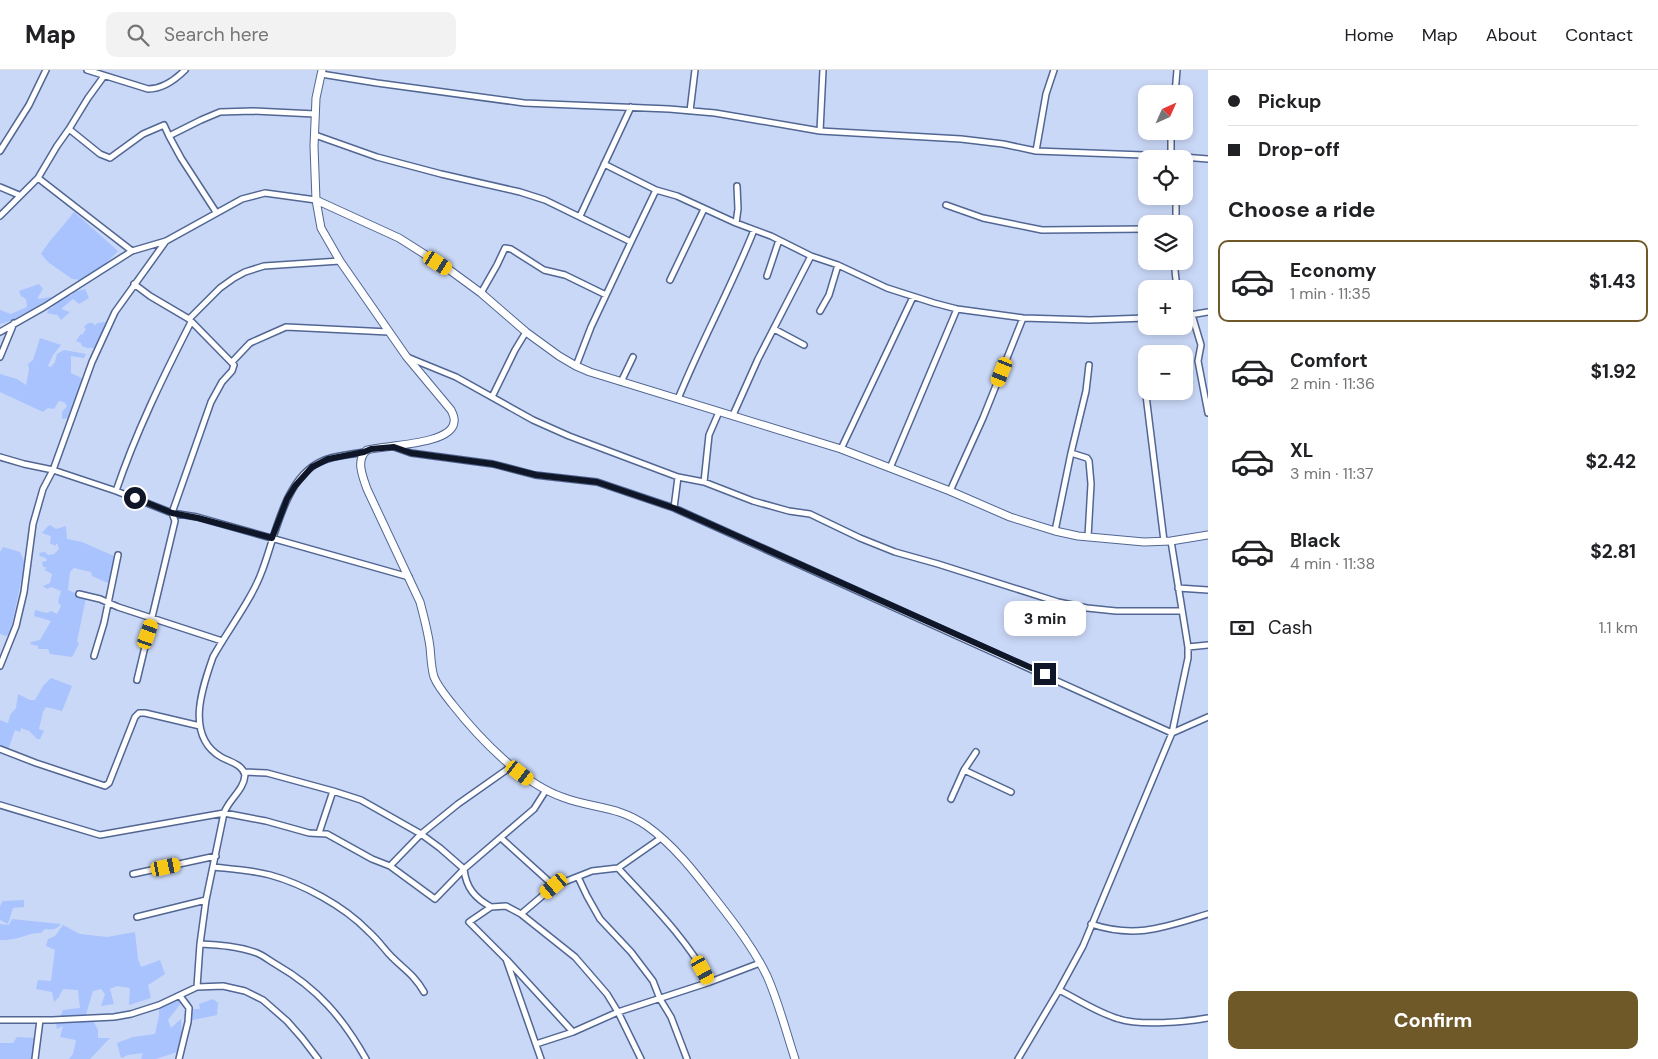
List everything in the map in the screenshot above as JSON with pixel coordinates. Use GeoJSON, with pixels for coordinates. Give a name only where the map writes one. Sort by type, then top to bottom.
{"type":"FeatureCollection","features":[{"type":"Feature","properties":{"kind":"main road"},"geometry":{"type":"LineString","coordinates":[[321,72],[315,114],[316,200],[321,228],[340,261],[406,356],[451,410],[454,424],[447,434],[440,437],[394,447],[371,449],[364,452],[360,461],[367,489],[420,602],[425,620],[434,678],[441,690],[477,733],[512,766],[534,783],[563,798],[620,811],[647,826],[673,848],[699,877],[735,924],[760,963],[777,1001],[795,1059]]}},
{"type":"Feature","properties":{"kind":"main road"},"geometry":{"type":"LineString","coordinates":[[316,200],[399,238],[452,271],[526,332],[576,366],[622,382],[841,448],[950,490],[1010,516],[1055,531],[1088,537],[1144,542],[1167,541],[1208,535]]}},
{"type":"Feature","properties":{"kind":"street"},"geometry":{"type":"LineString","coordinates":[[0,151],[29,105],[46,70]]}},
{"type":"Feature","properties":{"kind":"street"},"geometry":{"type":"LineString","coordinates":[[87,70],[154,89],[170,82],[185,70]]}},
{"type":"Feature","properties":{"kind":"street"},"geometry":{"type":"LineString","coordinates":[[690,111],[695,70]]}},
{"type":"Feature","properties":{"kind":"street"},"geometry":{"type":"LineString","coordinates":[[820,131],[822,70]]}},
{"type":"Feature","properties":{"kind":"street"},"geometry":{"type":"LineString","coordinates":[[1036,151],[1046,94],[1054,70]]}},
{"type":"Feature","properties":{"kind":"street"},"geometry":{"type":"LineString","coordinates":[[1176,85],[1177,70]]}},
{"type":"Feature","properties":{"kind":"street"},"geometry":{"type":"LineString","coordinates":[[321,72],[377,83],[524,102],[716,113],[820,131],[961,139],[1003,144],[1036,151],[1138,156]]}},
{"type":"Feature","properties":{"kind":"street"},"geometry":{"type":"LineString","coordinates":[[0,216],[38,178],[104,76]]}},
{"type":"Feature","properties":{"kind":"street"},"geometry":{"type":"LineString","coordinates":[[580,216],[631,107]]}},
{"type":"Feature","properties":{"kind":"street"},"geometry":{"type":"LineString","coordinates":[[169,136],[220,112],[253,111],[315,114]]}},
{"type":"Feature","properties":{"kind":"street"},"geometry":{"type":"LineString","coordinates":[[69,129],[100,154],[110,158],[143,134],[164,125],[181,158],[216,212]]}},
{"type":"Feature","properties":{"kind":"street"},"geometry":{"type":"LineString","coordinates":[[315,135],[377,157],[520,192],[545,200],[632,242]]}},
{"type":"Feature","properties":{"kind":"street"},"geometry":{"type":"LineString","coordinates":[[1193,158],[1208,159]]}},
{"type":"Feature","properties":{"kind":"street"},"geometry":{"type":"LineString","coordinates":[[604,164],[656,190],[677,196],[779,240],[811,256],[838,265],[887,288],[913,297],[958,309],[1023,318],[1090,320],[1138,318]]}},
{"type":"Feature","properties":{"kind":"street"},"geometry":{"type":"LineString","coordinates":[[38,178],[132,251]]}},
{"type":"Feature","properties":{"kind":"street"},"geometry":{"type":"LineString","coordinates":[[736,223],[738,186]]}},
{"type":"Feature","properties":{"kind":"street"},"geometry":{"type":"LineString","coordinates":[[0,187],[20,195]]}},
{"type":"Feature","properties":{"kind":"street"},"geometry":{"type":"LineString","coordinates":[[576,366],[591,326],[656,190]]}},
{"type":"Feature","properties":{"kind":"street"},"geometry":{"type":"LineString","coordinates":[[0,332],[44,307],[132,251],[166,241],[242,199],[265,193],[316,200]]}},
{"type":"Feature","properties":{"kind":"street"},"geometry":{"type":"LineString","coordinates":[[946,205],[983,218],[1042,230],[1138,229]]}},
{"type":"Feature","properties":{"kind":"street"},"geometry":{"type":"LineString","coordinates":[[670,280],[704,209]]}},
{"type":"Feature","properties":{"kind":"street"},"geometry":{"type":"LineString","coordinates":[[678,399],[739,268],[754,230]]}},
{"type":"Feature","properties":{"kind":"street"},"geometry":{"type":"LineString","coordinates":[[767,276],[779,240]]}},
{"type":"Feature","properties":{"kind":"street"},"geometry":{"type":"LineString","coordinates":[[0,666],[14,634],[24,592],[33,524],[43,489],[53,470],[92,362],[116,312],[166,241]]}},
{"type":"Feature","properties":{"kind":"street"},"geometry":{"type":"LineString","coordinates":[[481,293],[505,248],[511,249],[544,270],[565,275],[606,295]]}},
{"type":"Feature","properties":{"kind":"street"},"geometry":{"type":"LineString","coordinates":[[733,416],[811,256]]}},
{"type":"Feature","properties":{"kind":"street"},"geometry":{"type":"LineString","coordinates":[[116,491],[154,396],[190,321],[220,288],[245,272],[264,266],[340,261]]}},
{"type":"Feature","properties":{"kind":"street"},"geometry":{"type":"LineString","coordinates":[[820,311],[829,295],[838,265]]}},
{"type":"Feature","properties":{"kind":"street"},"geometry":{"type":"LineString","coordinates":[[134,284],[190,321],[232,362],[233,369],[222,382],[211,402],[172,513],[175,521],[137,680]]}},
{"type":"Feature","properties":{"kind":"street"},"geometry":{"type":"LineString","coordinates":[[841,448],[913,297]]}},
{"type":"Feature","properties":{"kind":"street"},"geometry":{"type":"LineString","coordinates":[[890,468],[958,309]]}},
{"type":"Feature","properties":{"kind":"street"},"geometry":{"type":"LineString","coordinates":[[1193,315],[1208,312]]}},
{"type":"Feature","properties":{"kind":"street"},"geometry":{"type":"LineString","coordinates":[[950,490],[983,418],[1023,318]]}},
{"type":"Feature","properties":{"kind":"street"},"geometry":{"type":"LineString","coordinates":[[1193,318],[1201,345],[1198,361],[1208,413]]}},
{"type":"Feature","properties":{"kind":"street"},"geometry":{"type":"LineString","coordinates":[[0,356],[14,323]]}},
{"type":"Feature","properties":{"kind":"street"},"geometry":{"type":"LineString","coordinates":[[232,362],[250,343],[286,328],[389,332]]}},
{"type":"Feature","properties":{"kind":"street"},"geometry":{"type":"LineString","coordinates":[[774,329],[804,345]]}},
{"type":"Feature","properties":{"kind":"street"},"geometry":{"type":"LineString","coordinates":[[492,397],[526,332]]}},
{"type":"Feature","properties":{"kind":"street"},"geometry":{"type":"LineString","coordinates":[[406,356],[456,377],[533,420],[569,436],[678,477],[704,482],[754,501],[789,511],[810,514],[894,552],[1058,602],[1086,608],[1116,611],[1182,611]]}},
{"type":"Feature","properties":{"kind":"street"},"geometry":{"type":"LineString","coordinates":[[622,382],[633,357]]}},
{"type":"Feature","properties":{"kind":"street"},"geometry":{"type":"LineString","coordinates":[[1055,531],[1086,390],[1088,365]]}},
{"type":"Feature","properties":{"kind":"street"},"geometry":{"type":"LineString","coordinates":[[1018,1059],[1060,990],[1083,946],[1172,733],[1188,658],[1188,647],[1178,588],[1167,541],[1146,400]]}},
{"type":"Feature","properties":{"kind":"street"},"geometry":{"type":"LineString","coordinates":[[704,482],[709,435],[719,412]]}},
{"type":"Feature","properties":{"kind":"street"},"geometry":{"type":"LineString","coordinates":[[394,447],[411,453],[493,464],[536,475],[597,482],[674,508],[1172,733],[1208,717]]}},
{"type":"Feature","properties":{"kind":"street"},"geometry":{"type":"LineString","coordinates":[[197,987],[206,900],[224,813],[228,802],[245,780],[241,767],[218,755],[210,748],[201,735],[201,700],[206,678],[213,657],[262,571],[287,499],[295,486],[312,467],[328,459],[364,452]]}},
{"type":"Feature","properties":{"kind":"street"},"geometry":{"type":"LineString","coordinates":[[1071,453],[1089,460],[1091,484],[1088,537]]}},
{"type":"Feature","properties":{"kind":"street"},"geometry":{"type":"LineString","coordinates":[[0,456],[24,464],[53,470],[116,491],[172,513],[198,518],[409,577]]}},
{"type":"Feature","properties":{"kind":"street"},"geometry":{"type":"LineString","coordinates":[[674,508],[678,477]]}},
{"type":"Feature","properties":{"kind":"street"},"geometry":{"type":"LineString","coordinates":[[94,656],[104,623],[118,555]]}},
{"type":"Feature","properties":{"kind":"street"},"geometry":{"type":"LineString","coordinates":[[1178,588],[1208,590]]}},
{"type":"Feature","properties":{"kind":"street"},"geometry":{"type":"LineString","coordinates":[[79,594],[222,641]]}},
{"type":"Feature","properties":{"kind":"street"},"geometry":{"type":"LineString","coordinates":[[1188,647],[1208,645]]}},
{"type":"Feature","properties":{"kind":"street"},"geometry":{"type":"LineString","coordinates":[[0,750],[106,786],[109,783],[135,717],[139,713],[200,726]]}},
{"type":"Feature","properties":{"kind":"street"},"geometry":{"type":"LineString","coordinates":[[951,799],[964,770],[976,752]]}},
{"type":"Feature","properties":{"kind":"street"},"geometry":{"type":"LineString","coordinates":[[390,866],[421,834],[458,804],[512,766]]}},
{"type":"Feature","properties":{"kind":"street"},"geometry":{"type":"LineString","coordinates":[[964,770],[1011,792]]}},
{"type":"Feature","properties":{"kind":"street"},"geometry":{"type":"LineString","coordinates":[[244,772],[267,774],[361,800],[421,834],[440,848],[464,869],[469,889],[480,901],[491,907]]}},
{"type":"Feature","properties":{"kind":"street"},"geometry":{"type":"LineString","coordinates":[[0,805],[100,835],[224,813],[266,821],[309,833],[326,834],[372,859],[390,866],[435,899],[464,869],[534,808],[546,790]]}},
{"type":"Feature","properties":{"kind":"street"},"geometry":{"type":"LineString","coordinates":[[319,833],[333,791]]}},
{"type":"Feature","properties":{"kind":"street"},"geometry":{"type":"LineString","coordinates":[[501,838],[554,886]]}},
{"type":"Feature","properties":{"kind":"street"},"geometry":{"type":"LineString","coordinates":[[521,914],[554,886],[592,871],[618,868],[661,838]]}},
{"type":"Feature","properties":{"kind":"street"},"geometry":{"type":"LineString","coordinates":[[133,874],[216,856]]}},
{"type":"Feature","properties":{"kind":"street"},"geometry":{"type":"LineString","coordinates":[[213,867],[249,870],[271,875],[321,896],[368,930],[388,954],[417,980],[424,992]]}},
{"type":"Feature","properties":{"kind":"street"},"geometry":{"type":"LineString","coordinates":[[618,868],[673,928],[696,957],[710,982]]}},
{"type":"Feature","properties":{"kind":"street"},"geometry":{"type":"LineString","coordinates":[[578,877],[600,919],[653,981],[660,999],[671,1017],[687,1059]]}},
{"type":"Feature","properties":{"kind":"street"},"geometry":{"type":"LineString","coordinates":[[137,917],[206,900]]}},
{"type":"Feature","properties":{"kind":"street"},"geometry":{"type":"LineString","coordinates":[[573,1032],[506,959],[468,922],[491,907],[506,906],[521,914],[575,957],[607,994],[641,1059]]}},
{"type":"Feature","properties":{"kind":"street"},"geometry":{"type":"LineString","coordinates":[[1091,924],[1108,930],[1135,931],[1168,926],[1208,914]]}},
{"type":"Feature","properties":{"kind":"street"},"geometry":{"type":"LineString","coordinates":[[200,944],[230,946],[258,954],[286,970],[313,990],[334,1012],[351,1032],[366,1059]]}},
{"type":"Feature","properties":{"kind":"street"},"geometry":{"type":"LineString","coordinates":[[506,959],[542,1059]]}},
{"type":"Feature","properties":{"kind":"street"},"geometry":{"type":"LineString","coordinates":[[536,1044],[573,1032],[618,1012],[710,982],[760,963]]}},
{"type":"Feature","properties":{"kind":"street"},"geometry":{"type":"LineString","coordinates":[[0,1020],[114,1017],[146,1010],[197,987],[223,986],[254,995],[272,1007],[287,1021],[318,1059]]}},
{"type":"Feature","properties":{"kind":"street"},"geometry":{"type":"LineString","coordinates":[[1060,990],[1099,1011],[1121,1020],[1142,1022],[1189,1021],[1208,1018]]}},
{"type":"Feature","properties":{"kind":"street"},"geometry":{"type":"LineString","coordinates":[[179,1059],[188,1022],[189,1008],[180,996]]}},
{"type":"Feature","properties":{"kind":"street"},"geometry":{"type":"LineString","coordinates":[[35,1059],[40,1020]]}},
{"type":"Feature","properties":{"kind":"shaded area"},"geometry":{"type":"Polygon","coordinates":[[[74,212],[118,251],[100,269],[81,280],[72,279],[48,262],[41,254],[74,212]]]}},
{"type":"Feature","properties":{"kind":"shaded area"},"geometry":{"type":"Polygon","coordinates":[[[39,284],[43,289],[38,299],[51,297],[51,300],[17,319],[0,324],[0,310],[11,314],[27,307],[26,299],[21,296],[19,291],[39,284]]]}},
{"type":"Feature","properties":{"kind":"shaded area"},"geometry":{"type":"Polygon","coordinates":[[[85,289],[89,298],[79,304],[73,299],[61,309],[70,312],[61,320],[57,314],[47,313],[49,308],[53,308],[51,305],[53,302],[57,304],[63,298],[72,295],[73,292],[85,289]]]}},
{"type":"Feature","properties":{"kind":"shaded area"},"geometry":{"type":"Polygon","coordinates":[[[106,322],[96,348],[87,348],[76,341],[83,334],[86,329],[84,327],[88,323],[93,323],[95,326],[97,323],[106,322]]]}},
{"type":"Feature","properties":{"kind":"shaded area"},"geometry":{"type":"Polygon","coordinates":[[[40,338],[61,345],[53,355],[48,366],[51,367],[55,362],[57,354],[64,350],[86,354],[84,358],[71,356],[71,373],[86,380],[70,418],[62,419],[62,412],[67,406],[64,402],[59,401],[54,409],[48,408],[43,412],[0,392],[0,374],[17,379],[26,385],[29,370],[28,364],[33,360],[40,338]]]}},
{"type":"Feature","properties":{"kind":"shaded area"},"geometry":{"type":"Polygon","coordinates":[[[50,525],[56,529],[66,526],[67,539],[82,542],[114,556],[111,580],[108,583],[92,576],[91,572],[74,568],[70,572],[68,590],[86,598],[77,641],[79,644],[72,657],[50,654],[48,649],[38,649],[38,646],[30,644],[40,640],[51,621],[34,616],[35,610],[47,613],[51,611],[57,614],[61,606],[58,602],[61,591],[51,587],[47,589],[43,586],[50,583],[52,574],[45,570],[46,567],[43,567],[42,562],[47,561],[39,553],[54,554],[59,549],[57,543],[55,546],[50,543],[51,536],[42,533],[50,525]]]}},
{"type":"Feature","properties":{"kind":"shaded area"},"geometry":{"type":"Polygon","coordinates":[[[3,547],[20,552],[25,563],[10,633],[6,636],[0,634],[0,552],[3,547]]]}},
{"type":"Feature","properties":{"kind":"shaded area"},"geometry":{"type":"Polygon","coordinates":[[[51,678],[72,686],[62,711],[46,707],[39,729],[44,731],[40,739],[37,739],[29,731],[21,728],[20,732],[15,730],[8,750],[0,748],[0,720],[8,723],[10,715],[16,708],[18,694],[30,700],[35,700],[43,686],[51,678]]]}},
{"type":"Feature","properties":{"kind":"shaded area"},"geometry":{"type":"Polygon","coordinates":[[[24,900],[24,907],[13,908],[8,924],[0,920],[0,906],[3,901],[24,900]]]}},
{"type":"Feature","properties":{"kind":"shaded area"},"geometry":{"type":"Polygon","coordinates":[[[12,919],[61,924],[54,929],[45,929],[41,933],[0,940],[0,924],[9,925],[12,919]]]}},
{"type":"Feature","properties":{"kind":"shaded area"},"geometry":{"type":"Polygon","coordinates":[[[63,925],[80,934],[107,937],[135,932],[138,959],[141,967],[160,960],[165,974],[148,985],[151,998],[129,1005],[130,988],[117,986],[110,989],[114,1004],[101,1006],[105,994],[101,989],[93,991],[85,1018],[93,1020],[98,1030],[98,1038],[110,1038],[90,1059],[69,1059],[73,1054],[76,1040],[60,1037],[63,1026],[57,1029],[56,1023],[61,1021],[59,1020],[63,1010],[80,1008],[78,990],[63,989],[54,1002],[52,992],[36,989],[38,980],[51,981],[55,950],[46,946],[48,939],[55,936],[63,925]]]}},
{"type":"Feature","properties":{"kind":"shaded area"},"geometry":{"type":"Polygon","coordinates":[[[182,999],[168,1020],[171,1028],[181,1019],[182,1037],[177,1052],[156,1059],[141,1059],[143,1053],[121,1058],[117,1043],[133,1037],[155,1034],[159,1016],[159,1005],[182,999]]]}},
{"type":"Feature","properties":{"kind":"shaded area"},"geometry":{"type":"Polygon","coordinates":[[[213,999],[218,1003],[217,1015],[188,1021],[184,1015],[192,1009],[200,1009],[199,1004],[213,999]]]}},
{"type":"Feature","properties":{"kind":"shaded area"},"geometry":{"type":"Polygon","coordinates":[[[17,1037],[35,1038],[32,1059],[0,1059],[0,1043],[13,1043],[17,1037]]]}},
{"type":"Feature","properties":{"kind":"route"},"geometry":{"type":"LineString","coordinates":[[135,498],[172,513],[272,538],[287,499],[306,472],[319,462],[371,449],[394,447],[411,453],[493,464],[536,475],[597,482],[674,508],[1045,674]]}}]}
